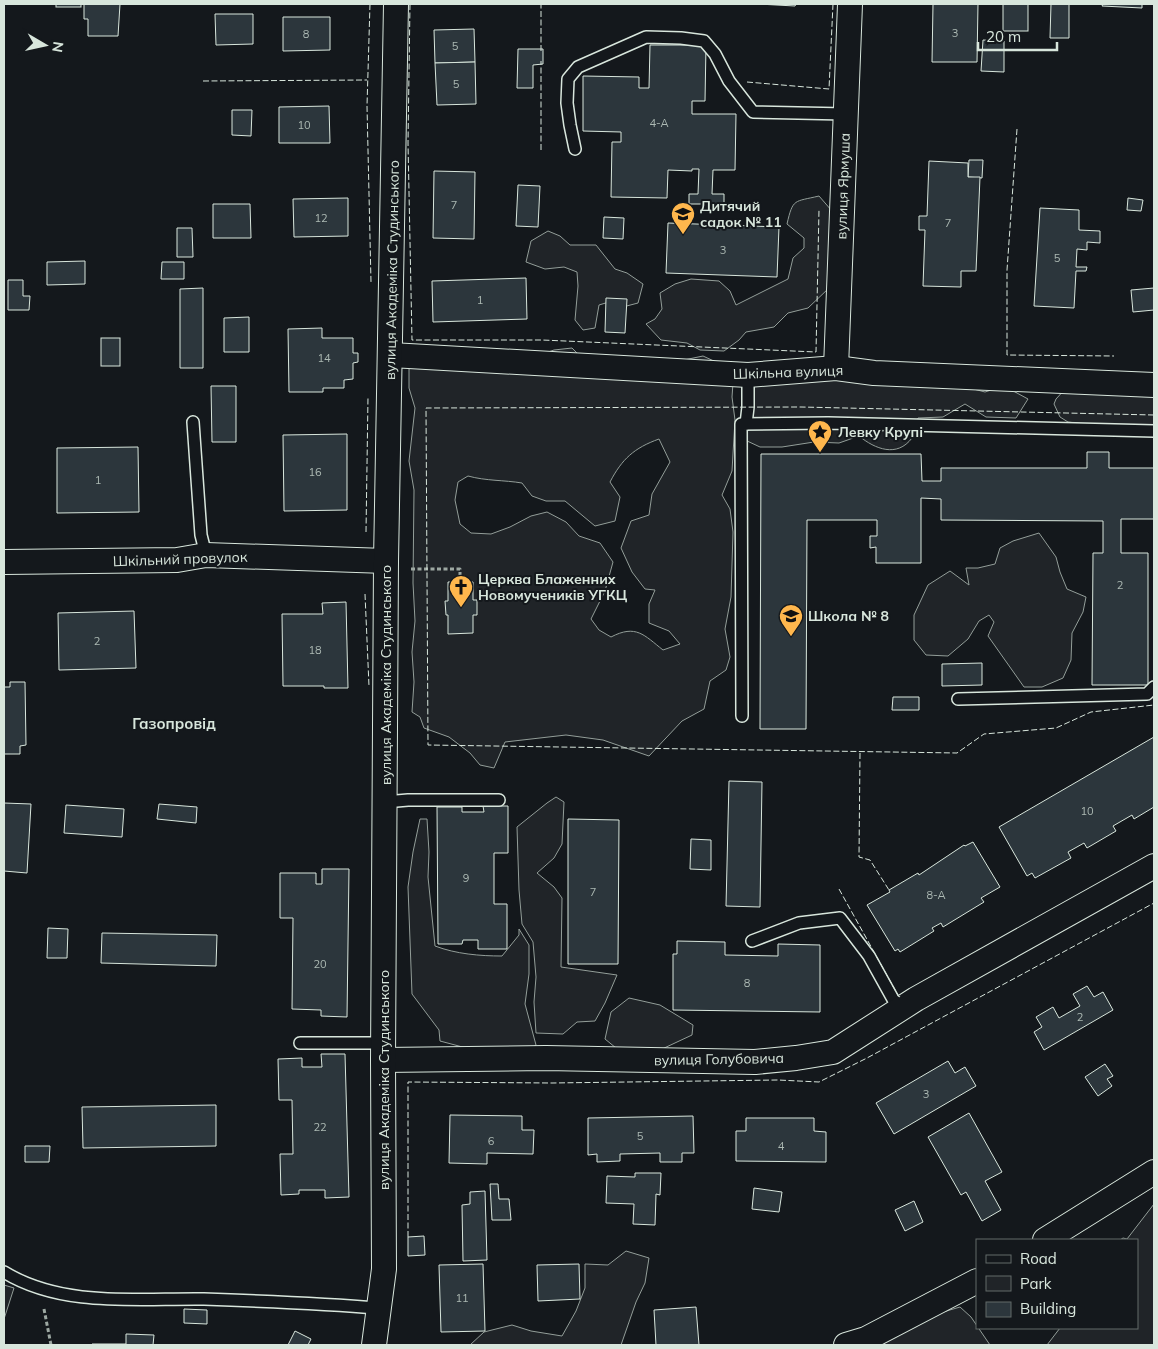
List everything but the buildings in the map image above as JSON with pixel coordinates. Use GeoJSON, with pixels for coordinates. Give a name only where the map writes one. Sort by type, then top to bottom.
{"type":"FeatureCollection","features":[{"type":"Feature","properties":{"kind":"street","name":"вулиця Академіка Студинського"},"geometry":{"type":"LineString","coordinates":[[374,1345],[384,1268],[383,1051],[386,561],[396,4]]}},
{"type":"Feature","properties":{"kind":"street","name":"вулиця Ярмуша"},"geometry":{"type":"LineString","coordinates":[[836,368],[850,4]]}},
{"type":"Feature","properties":{"kind":"street","name":"Шкільна вулиця"},"geometry":{"type":"LineString","coordinates":[[391,355],[748,375],[836,368],[874,373],[1154,385]]}},
{"type":"Feature","properties":{"kind":"street","name":"Шкільний провулок"},"geometry":{"type":"LineString","coordinates":[[4,562],[177,560],[206,555],[386,561]]}},
{"type":"Feature","properties":{"kind":"street","name":"вулиця Голубовича"},"geometry":{"type":"LineString","coordinates":[[383,1051],[546,1058],[755,1062],[833,1052],[898,1010],[1154,866]]}},
{"type":"Feature","properties":{"kind":"street"},"geometry":{"type":"LineString","coordinates":[[1047,1239],[1154,1172]]}},
{"type":"Feature","properties":{"kind":"street"},"geometry":{"type":"LineString","coordinates":[[846,1345],[866,1338],[976,1282]]}},
{"type":"Feature","properties":{"kind":"lane"},"geometry":{"type":"LineString","coordinates":[[575,149],[567,103],[568,79],[578,66],[646,37],[704,41],[715,54],[729,81],[753,112],[846,114]]}},
{"type":"Feature","properties":{"kind":"lane"},"geometry":{"type":"LineString","coordinates":[[746,424],[748,375]]}},
{"type":"Feature","properties":{"kind":"lane"},"geometry":{"type":"LineString","coordinates":[[192,422],[201,535],[206,555]]}},
{"type":"Feature","properties":{"kind":"lane"},"geometry":{"type":"LineString","coordinates":[[742,716],[741,424],[828,423],[1154,431]]}},
{"type":"Feature","properties":{"kind":"lane"},"geometry":{"type":"LineString","coordinates":[[958,699],[1147,694],[1154,687]]}},
{"type":"Feature","properties":{"kind":"lane"},"geometry":{"type":"LineString","coordinates":[[385,802],[408,800],[499,800]]}},
{"type":"Feature","properties":{"kind":"lane"},"geometry":{"type":"LineString","coordinates":[[752,941],[799,923],[840,918],[869,956],[898,1010]]}},
{"type":"Feature","properties":{"kind":"lane"},"geometry":{"type":"LineString","coordinates":[[300,1043],[383,1051]]}},
{"type":"Feature","properties":{"kind":"lane"},"geometry":{"type":"LineString","coordinates":[[4,1272],[15,1278],[66,1295],[112,1298],[310,1302],[378,1308]]}},
{"type":"Feature","properties":{"kind":"path"},"geometry":{"type":"LineString","coordinates":[[411,569],[460,569],[460,582]]}},
{"type":"Feature","properties":{"kind":"path"},"geometry":{"type":"LineString","coordinates":[[40,1287],[51,1345]]}},
{"type":"Feature","properties":{"kind":"green space"},"geometry":{"type":"Polygon","coordinates":[[[819,196],[832,211],[829,288],[808,308],[788,313],[774,327],[746,332],[724,351],[700,350],[687,343],[661,340],[646,324],[655,319],[662,309],[660,293],[675,284],[691,279],[719,281],[730,291],[736,305],[788,279],[793,258],[804,248],[804,238],[787,224],[791,210],[796,202],[819,196]]]}},
{"type":"Feature","properties":{"kind":"green space"},"geometry":{"type":"Polygon","coordinates":[[[548,231],[560,236],[570,245],[596,245],[615,269],[627,273],[643,284],[638,303],[619,308],[609,302],[599,305],[595,328],[583,330],[575,320],[578,286],[577,272],[564,267],[545,269],[526,262],[531,241],[548,231]]]}},
{"type":"Feature","properties":{"kind":"green space"},"geometry":{"type":"Polygon","coordinates":[[[572,348],[582,358],[679,361],[703,356],[716,362],[733,383],[732,397],[735,420],[732,471],[722,495],[730,509],[733,532],[731,597],[725,629],[730,657],[726,670],[710,681],[704,709],[682,721],[649,756],[603,740],[566,735],[505,742],[494,768],[480,765],[470,753],[449,737],[424,728],[420,717],[412,712],[414,682],[412,652],[415,621],[413,583],[414,490],[409,461],[415,408],[409,388],[409,369],[422,361],[531,358],[554,350],[572,348]],[[659,439],[642,446],[630,455],[619,467],[610,482],[620,497],[615,521],[595,526],[565,501],[546,501],[532,496],[522,483],[468,476],[458,482],[455,500],[460,524],[471,533],[491,534],[531,516],[547,512],[566,522],[579,536],[600,543],[613,562],[605,591],[591,619],[599,630],[611,637],[627,631],[633,631],[645,636],[663,650],[680,644],[669,631],[649,623],[649,604],[655,590],[645,589],[632,572],[621,548],[631,521],[649,515],[652,494],[670,462],[659,439]]]}},
{"type":"Feature","properties":{"kind":"green space"},"geometry":{"type":"Polygon","coordinates":[[[777,362],[962,386],[985,392],[1004,386],[1028,399],[1016,418],[986,417],[965,404],[943,417],[918,418],[912,438],[900,448],[893,450],[879,448],[859,436],[839,443],[814,442],[782,447],[760,447],[745,440],[742,397],[777,362]]]}},
{"type":"Feature","properties":{"kind":"green space"},"geometry":{"type":"Polygon","coordinates":[[[1066,388],[1154,392],[1154,433],[1127,433],[1108,424],[1092,425],[1068,422],[1060,417],[1054,404],[1066,388]]]}},
{"type":"Feature","properties":{"kind":"green space"},"geometry":{"type":"Polygon","coordinates":[[[1039,533],[1056,557],[1067,589],[1086,597],[1083,612],[1072,633],[1071,660],[1063,678],[1042,687],[1024,687],[988,636],[994,622],[989,615],[979,621],[968,639],[948,656],[926,655],[914,640],[914,615],[928,585],[950,571],[969,585],[966,568],[978,568],[995,564],[1000,548],[1013,541],[1039,533]]]}},
{"type":"Feature","properties":{"kind":"green space"},"geometry":{"type":"Polygon","coordinates":[[[556,797],[564,802],[562,844],[554,858],[537,873],[554,887],[562,898],[561,967],[617,975],[595,1021],[577,1022],[563,1034],[536,1033],[534,1002],[536,977],[533,942],[522,924],[517,827],[556,797]]]}},
{"type":"Feature","properties":{"kind":"green space"},"geometry":{"type":"Polygon","coordinates":[[[420,819],[427,819],[428,877],[435,946],[468,954],[502,956],[519,935],[519,929],[529,945],[529,974],[525,1004],[536,1045],[523,1054],[470,1049],[440,1041],[439,1030],[412,994],[408,887],[420,819]]]}},
{"type":"Feature","properties":{"kind":"green space"},"geometry":{"type":"Polygon","coordinates":[[[629,998],[660,1005],[693,1025],[692,1035],[645,1057],[627,1057],[605,1039],[611,1012],[629,998]]]}},
{"type":"Feature","properties":{"kind":"green space"},"geometry":{"type":"Polygon","coordinates":[[[1154,1204],[1154,1345],[1047,1345],[1059,1329],[1138,1329],[1138,1239],[1127,1239],[1154,1204]]]}},
{"type":"Feature","properties":{"kind":"green space"},"geometry":{"type":"Polygon","coordinates":[[[626,1251],[649,1258],[645,1283],[636,1302],[621,1345],[470,1345],[484,1332],[512,1325],[531,1331],[562,1336],[576,1311],[585,1288],[585,1264],[608,1265],[626,1251]]]}},
{"type":"Feature","properties":{"kind":"green space"},"geometry":{"type":"Polygon","coordinates":[[[4,1285],[14,1288],[4,1319],[4,1285]]]}},
{"type":"Feature","properties":{"kind":"green space"},"geometry":{"type":"Polygon","coordinates":[[[960,1307],[971,1317],[976,1324],[976,1329],[979,1329],[990,1345],[867,1345],[906,1323],[960,1307]]]}},
{"type":"Feature","properties":{"kind":"fence"},"geometry":{"type":"LineString","coordinates":[[370,4],[367,106],[371,282]]}},
{"type":"Feature","properties":{"kind":"fence"},"geometry":{"type":"LineString","coordinates":[[410,4],[408,143],[412,340],[542,340],[816,352],[819,210]]}},
{"type":"Feature","properties":{"kind":"fence"},"geometry":{"type":"LineString","coordinates":[[541,4],[541,51]]}},
{"type":"Feature","properties":{"kind":"fence"},"geometry":{"type":"LineString","coordinates":[[747,82],[829,89],[833,4]]}},
{"type":"Feature","properties":{"kind":"fence"},"geometry":{"type":"LineString","coordinates":[[541,61],[541,150]]}},
{"type":"Feature","properties":{"kind":"fence"},"geometry":{"type":"LineString","coordinates":[[203,81],[367,80]]}},
{"type":"Feature","properties":{"kind":"fence"},"geometry":{"type":"LineString","coordinates":[[1017,129],[1007,270],[1007,355],[1114,356]]}},
{"type":"Feature","properties":{"kind":"fence"},"geometry":{"type":"LineString","coordinates":[[366,532],[368,397]]}},
{"type":"Feature","properties":{"kind":"fence"},"geometry":{"type":"LineString","coordinates":[[1154,415],[801,407],[426,408],[428,745],[957,753],[984,734],[1056,728],[1091,712],[1154,705]]}},
{"type":"Feature","properties":{"kind":"fence"},"geometry":{"type":"LineString","coordinates":[[365,594],[369,686]]}},
{"type":"Feature","properties":{"kind":"fence"},"geometry":{"type":"LineString","coordinates":[[860,753],[859,857],[870,860],[889,890]]}},
{"type":"Feature","properties":{"kind":"fence"},"geometry":{"type":"LineString","coordinates":[[839,889],[899,997],[902,995]]}},
{"type":"Feature","properties":{"kind":"fence"},"geometry":{"type":"LineString","coordinates":[[408,1237],[408,1082],[552,1083],[778,1080],[819,1082],[1154,903]]}},
{"type":"Feature","properties":{"kind":"place","name":"Дитячий садок № 11"},"geometry":{"type":"Point","coordinates":[683,235]}},
{"type":"Feature","properties":{"kind":"place","name":"Левку Крупі"},"geometry":{"type":"Point","coordinates":[820,453]}},
{"type":"Feature","properties":{"kind":"place","name":"Церква Блаженних Новомучеників УГКЦ"},"geometry":{"type":"Point","coordinates":[461,608]}},
{"type":"Feature","properties":{"kind":"place","name":"Школа № 8"},"geometry":{"type":"Point","coordinates":[791,637]}},
{"type":"Feature","properties":{"kind":"district","name":"Газопровід"},"geometry":{"type":"Point","coordinates":[174,723]}}]}
